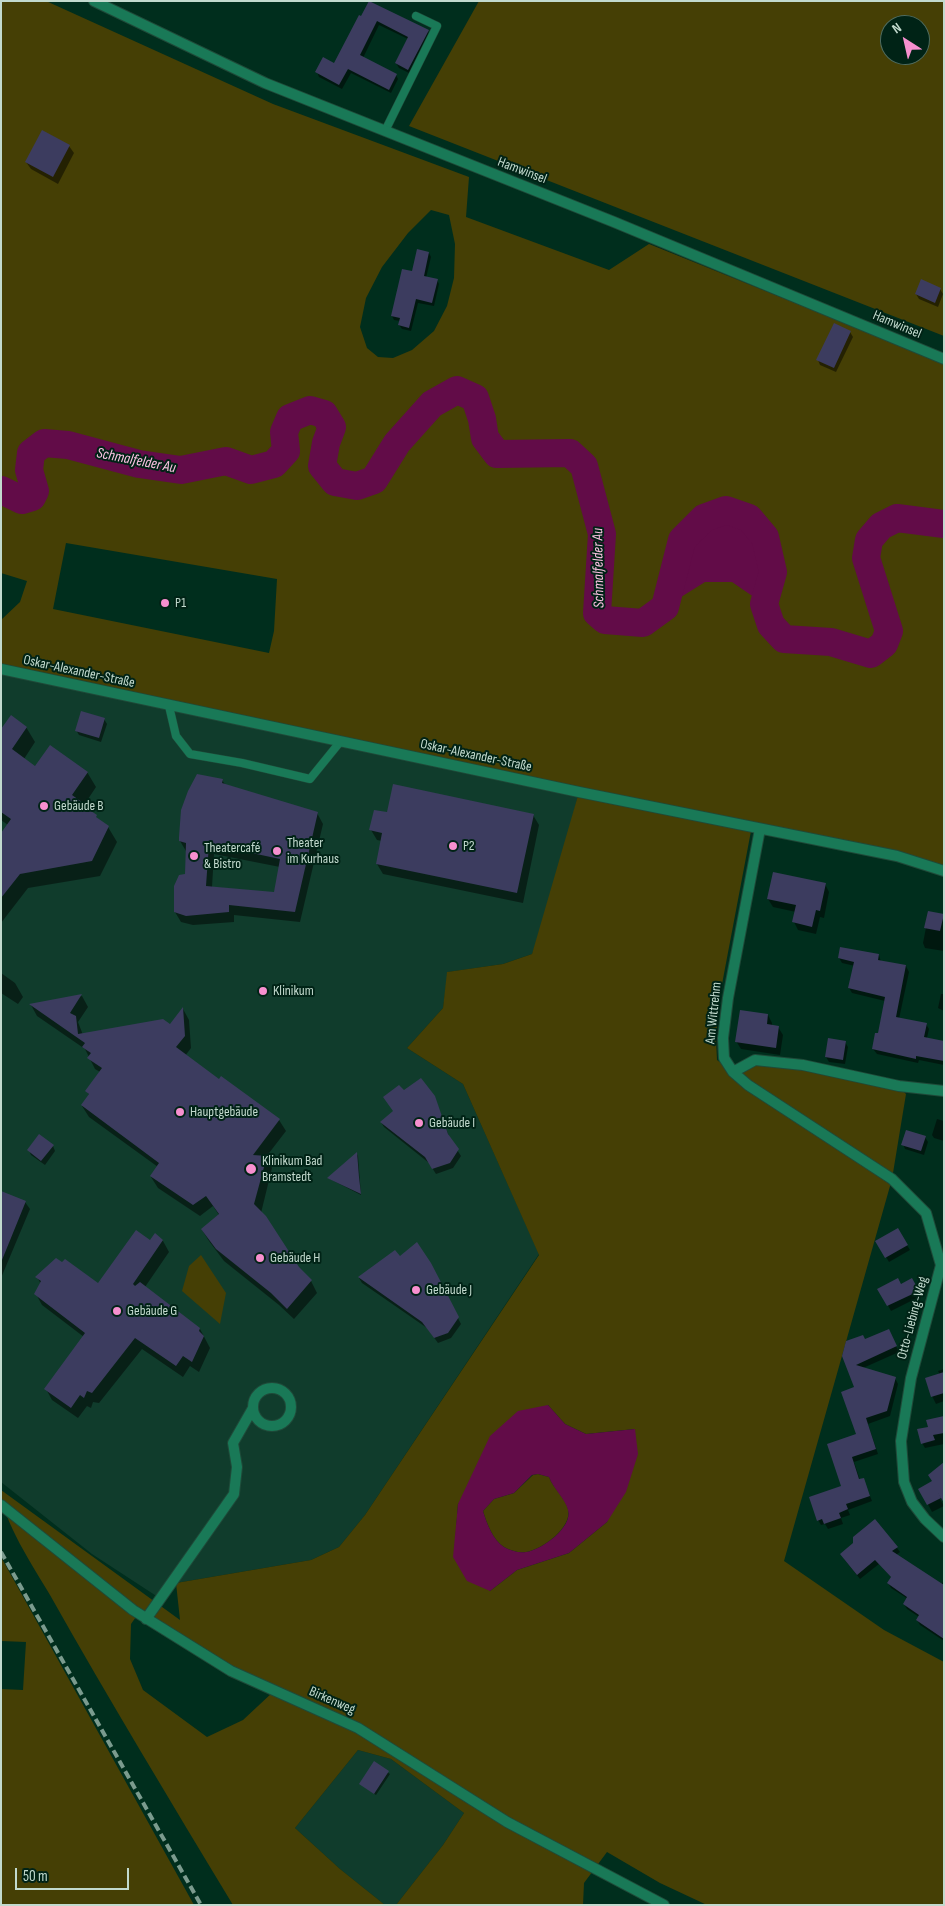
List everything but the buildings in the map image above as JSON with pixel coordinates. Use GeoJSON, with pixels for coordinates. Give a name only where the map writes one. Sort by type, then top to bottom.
{"type":"FeatureCollection","features":[{"type":"Feature","properties":{"kind":"street","name":"Hamwinsel"},"geometry":{"type":"LineString","coordinates":[[94,1],[264,83],[614,222],[944,359]]}},
{"type":"Feature","properties":{"kind":"street","name":"Oskar-Alexander-Straße"},"geometry":{"type":"LineString","coordinates":[[1,669],[340,742],[896,856],[944,871]]}},
{"type":"Feature","properties":{"kind":"street","name":"Am Wittrehm"},"geometry":{"type":"LineString","coordinates":[[733,1072],[724,1058],[723,1038],[728,998],[760,829]]}},
{"type":"Feature","properties":{"kind":"street"},"geometry":{"type":"LineString","coordinates":[[733,1072],[754,1060],[803,1065],[899,1086],[944,1091]]}},
{"type":"Feature","properties":{"kind":"street","name":"Otto-Liebing-Weg"},"geometry":{"type":"LineString","coordinates":[[733,1072],[748,1085],[892,1179],[926,1213],[942,1265],[911,1378],[901,1441],[904,1482],[912,1502],[924,1519],[944,1537]]}},
{"type":"Feature","properties":{"kind":"street"},"geometry":{"type":"LineString","coordinates":[[146,1619],[234,1494],[237,1467],[233,1443],[253,1408]]}},
{"type":"Feature","properties":{"kind":"street","name":"Birkenweg"},"geometry":{"type":"LineString","coordinates":[[1,1505],[133,1610],[230,1670],[358,1728],[507,1822],[664,1905]]}},
{"type":"Feature","properties":{"kind":"lane"},"geometry":{"type":"LineString","coordinates":[[385,131],[437,26],[416,16]]}},
{"type":"Feature","properties":{"kind":"lane"},"geometry":{"type":"LineString","coordinates":[[169,706],[176,736],[190,754],[201,757],[242,763],[310,779],[340,742]]}},
{"type":"Feature","properties":{"kind":"shaded area"},"geometry":{"type":"Polygon","coordinates":[[[1,1],[46,1],[273,104],[469,177],[466,217],[609,270],[649,244],[944,363],[944,871],[897,856],[751,831],[719,1000],[716,1040],[717,1060],[733,1072],[754,1063],[803,1067],[901,1089],[906,1094],[892,1179],[784,1561],[884,1630],[944,1662],[944,1905],[707,1905],[660,1883],[607,1852],[584,1883],[583,1905],[396,1905],[443,1845],[464,1813],[391,1759],[358,1750],[295,1828],[340,1869],[385,1905],[233,1905],[117,1712],[28,1558],[7,1515],[2,1502],[1,1490],[180,1620],[176,1583],[311,1560],[339,1547],[365,1515],[539,1255],[463,1084],[407,1048],[443,1008],[447,972],[503,964],[532,954],[579,792],[1,669],[1,620],[20,602],[27,581],[1,573],[1,1]],[[431,210],[408,233],[382,267],[366,298],[360,327],[367,348],[378,357],[393,358],[412,350],[434,331],[447,306],[454,278],[455,244],[449,215],[431,210]],[[66,543],[53,609],[269,653],[274,631],[277,579],[66,543]],[[548,1405],[458,1504],[454,1557],[490,1591],[517,1570],[569,1553],[607,1522],[635,1429],[586,1434],[565,1424],[548,1405]],[[138,1614],[131,1624],[130,1659],[143,1690],[207,1737],[243,1720],[273,1692],[138,1614]]]}},
{"type":"Feature","properties":{"kind":"shaded area"},"geometry":{"type":"Polygon","coordinates":[[[479,1],[944,1],[944,336],[409,126],[479,1]]]}},
{"type":"Feature","properties":{"kind":"shaded area"},"geometry":{"type":"Polygon","coordinates":[[[726,510],[749,518],[765,537],[773,572],[764,604],[732,582],[705,582],[665,607],[682,540],[704,518],[726,510]]]}},
{"type":"Feature","properties":{"kind":"shaded area","name":"Klinikum Bad Bramstedt"},"geometry":{"type":"Polygon","coordinates":[[[1,669],[579,792],[547,917],[532,954],[503,964],[448,972],[443,1008],[407,1048],[463,1084],[539,1254],[365,1515],[339,1547],[311,1560],[176,1583],[164,1601],[92,1554],[1,1482],[1,669]]]}},
{"type":"Feature","properties":{"kind":"shaded area"},"geometry":{"type":"Polygon","coordinates":[[[201,1255],[226,1293],[220,1324],[182,1291],[189,1266],[201,1255]]]}},
{"type":"Feature","properties":{"kind":"shaded area"},"geometry":{"type":"Polygon","coordinates":[[[548,1405],[565,1424],[586,1434],[635,1429],[638,1454],[626,1492],[607,1522],[569,1553],[517,1570],[490,1591],[467,1581],[453,1557],[458,1504],[490,1436],[518,1411],[548,1405]],[[538,1474],[532,1475],[514,1493],[494,1499],[483,1511],[494,1536],[504,1547],[518,1552],[533,1550],[555,1537],[566,1523],[568,1517],[567,1506],[549,1477],[538,1474]]]}},
{"type":"Feature","properties":{"kind":"shaded area"},"geometry":{"type":"Polygon","coordinates":[[[538,1474],[549,1477],[565,1501],[568,1509],[566,1523],[555,1536],[540,1547],[523,1552],[509,1550],[500,1544],[494,1536],[483,1511],[494,1499],[514,1493],[533,1475],[538,1474]]]}},
{"type":"Feature","properties":{"kind":"shaded area"},"geometry":{"type":"Polygon","coordinates":[[[1,1557],[194,1905],[1,1905],[1,1689],[23,1690],[26,1642],[1,1641],[1,1557]]]}},
{"type":"Feature","properties":{"kind":"shaded area"},"geometry":{"type":"Polygon","coordinates":[[[358,1750],[391,1759],[464,1813],[443,1845],[396,1905],[385,1905],[340,1869],[295,1828],[358,1750]]]}},
{"type":"Feature","properties":{"kind":"waterway","name":"Schmalfelder Au"},"geometry":{"type":"LineString","coordinates":[[1,490],[22,500],[32,497],[35,491],[29,470],[31,453],[44,443],[68,445],[139,464],[181,470],[226,461],[251,470],[274,464],[286,451],[284,432],[290,418],[310,410],[324,414],[332,427],[326,443],[322,466],[335,482],[357,486],[374,480],[397,443],[432,404],[457,390],[475,398],[482,419],[485,438],[497,454],[570,453],[584,466],[602,534],[597,613],[605,620],[643,623],[665,607],[682,540],[704,518],[726,510],[749,518],[765,537],[773,572],[764,604],[771,625],[784,639],[831,642],[871,654],[884,644],[889,631],[866,558],[869,540],[881,526],[897,518],[944,524]]}},
{"type":"Feature","properties":{"kind":"railway"},"geometry":{"type":"LineString","coordinates":[[1,1552],[201,1905]]}},
{"type":"Feature","properties":{"kind":"place","name":"P1"},"geometry":{"type":"Point","coordinates":[165,603]}},
{"type":"Feature","properties":{"kind":"place","name":"Gebäude B"},"geometry":{"type":"Point","coordinates":[44,806]}},
{"type":"Feature","properties":{"kind":"place","name":"P2"},"geometry":{"type":"Point","coordinates":[453,846]}},
{"type":"Feature","properties":{"kind":"place","name":"Theater im Kurhaus"},"geometry":{"type":"Point","coordinates":[277,851]}},
{"type":"Feature","properties":{"kind":"place","name":"Theatercafé & Bistro"},"geometry":{"type":"Point","coordinates":[194,856]}},
{"type":"Feature","properties":{"kind":"place","name":"Klinikum"},"geometry":{"type":"Point","coordinates":[263,991]}},
{"type":"Feature","properties":{"kind":"place","name":"Hauptgebäude"},"geometry":{"type":"Point","coordinates":[180,1112]}},
{"type":"Feature","properties":{"kind":"place","name":"Gebäude I"},"geometry":{"type":"Point","coordinates":[419,1123]}},
{"type":"Feature","properties":{"kind":"place","name":"Klinikum Bad Bramstedt"},"geometry":{"type":"Point","coordinates":[251,1169]}},
{"type":"Feature","properties":{"kind":"place","name":"Gebäude H"},"geometry":{"type":"Point","coordinates":[260,1258]}},
{"type":"Feature","properties":{"kind":"place","name":"Gebäude J"},"geometry":{"type":"Point","coordinates":[416,1290]}},
{"type":"Feature","properties":{"kind":"place","name":"Gebäude G"},"geometry":{"type":"Point","coordinates":[117,1311]}}]}
